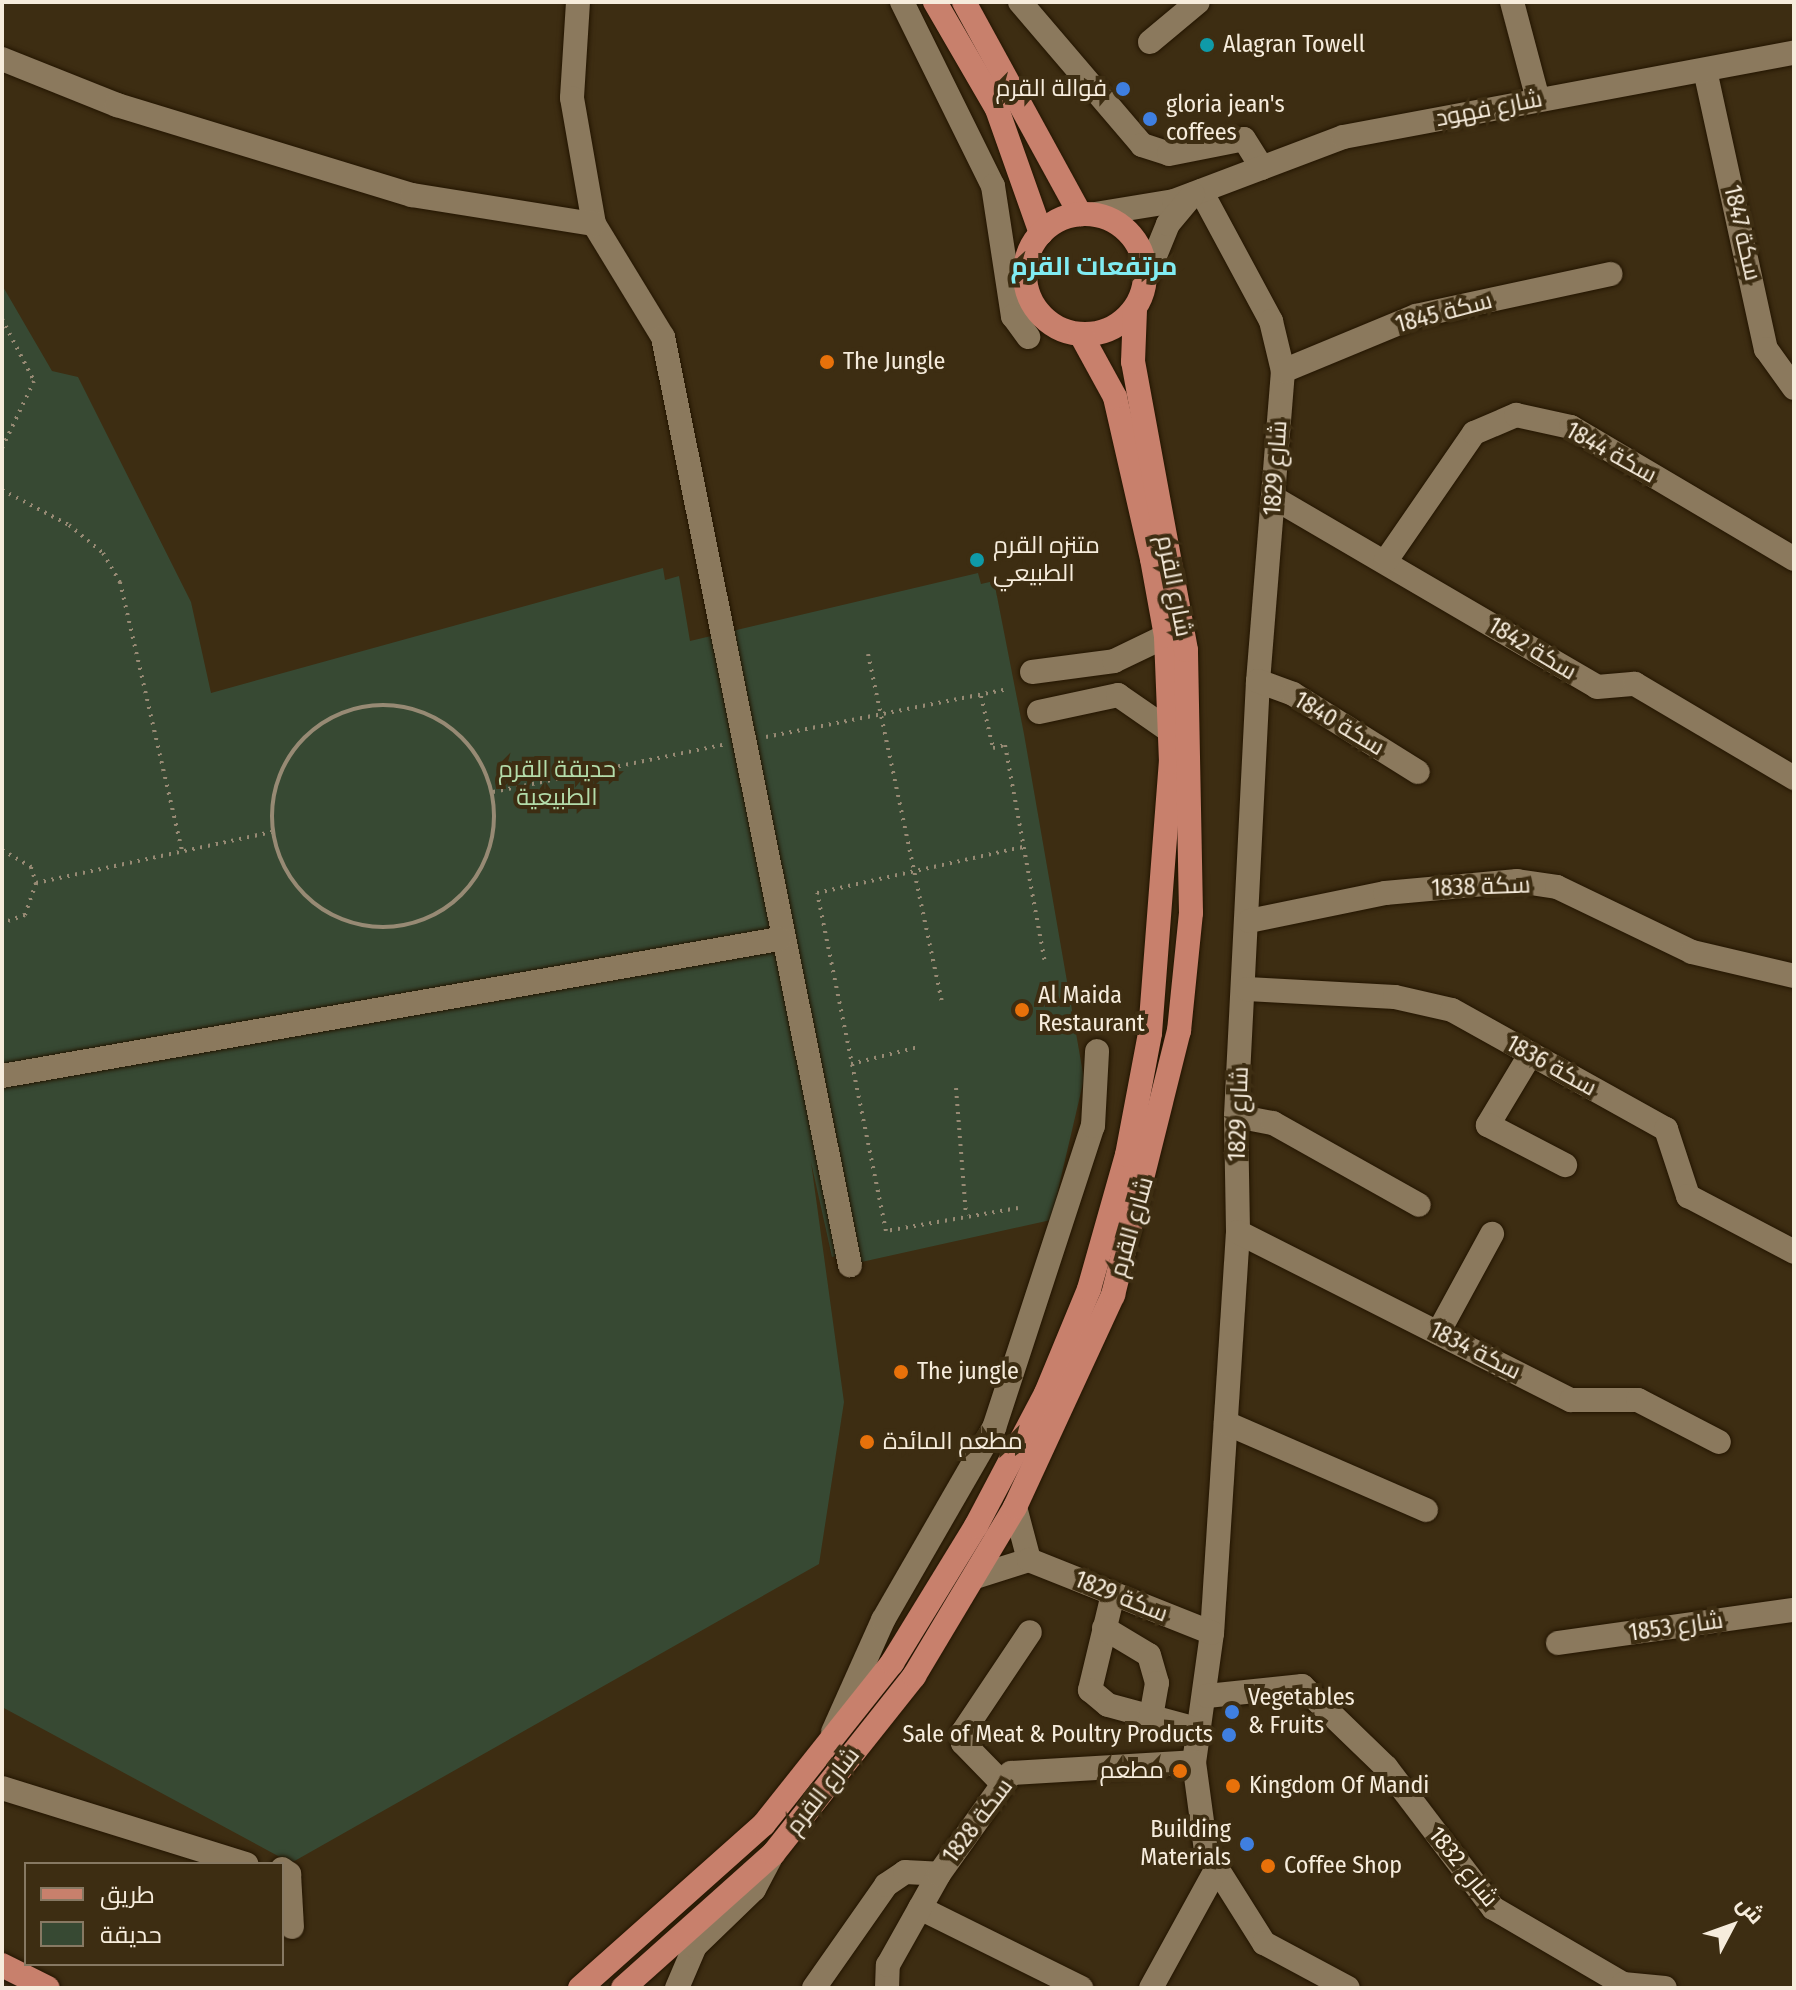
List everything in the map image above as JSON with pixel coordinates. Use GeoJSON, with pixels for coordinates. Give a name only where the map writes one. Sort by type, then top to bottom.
{"type":"FeatureCollection","features":[{"type":"Feature","properties":{"kind":"main road"},"geometry":{"type":"LineString","coordinates":[[935,2],[997,109],[1041,233]]}},
{"type":"Feature","properties":{"kind":"main road"},"geometry":{"type":"LineString","coordinates":[[964,2],[1088,214],[1137,243],[1146,278],[1135,309],[1112,329],[1081,335],[1046,320],[1026,287],[1030,249],[1041,233],[1088,214]]}},
{"type":"Feature","properties":{"kind":"main road","name":"شارع القرم"},"geometry":{"type":"LineString","coordinates":[[623,1988],[773,1854],[914,1676],[1015,1507],[1113,1295],[1152,1157],[1187,969],[1193,756],[1186,650],[1133,362],[1135,309]]}},
{"type":"Feature","properties":{"kind":"main road","name":"شارع القرم"},"geometry":{"type":"LineString","coordinates":[[580,1988],[733,1854],[822,1756],[892,1663],[976,1526],[1046,1393],[1089,1289],[1127,1155],[1159,970],[1170,731],[1166,636],[1115,397],[1081,335]]}},
{"type":"Feature","properties":{"kind":"main road"},"geometry":{"type":"LineString","coordinates":[[2,1965],[48,1988]]}},
{"type":"Feature","properties":{"kind":"main road"},"geometry":{"type":"LineString","coordinates":[[2,1977],[17,1988]]}},
{"type":"Feature","properties":{"kind":"street"},"geometry":{"type":"LineString","coordinates":[[578,2],[572,98],[594,224],[663,337],[779,939],[850,1265]]}},
{"type":"Feature","properties":{"kind":"street"},"geometry":{"type":"LineString","coordinates":[[902,2],[993,186],[1010,304],[1028,337]]}},
{"type":"Feature","properties":{"kind":"street"},"geometry":{"type":"LineString","coordinates":[[1020,2],[1142,145],[1169,154],[1244,139],[1262,168]]}},
{"type":"Feature","properties":{"kind":"street"},"geometry":{"type":"LineString","coordinates":[[1150,42],[1198,2]]}},
{"type":"Feature","properties":{"kind":"street"},"geometry":{"type":"LineString","coordinates":[[1512,2],[1538,100]]}},
{"type":"Feature","properties":{"kind":"street","name":"شارع فهود"},"geometry":{"type":"LineString","coordinates":[[1088,214],[1197,193],[1343,137],[1794,53]]}},
{"type":"Feature","properties":{"kind":"street"},"geometry":{"type":"LineString","coordinates":[[2,59],[117,105],[412,195],[594,224]]}},
{"type":"Feature","properties":{"kind":"street","name":"سكة 1847"},"geometry":{"type":"LineString","coordinates":[[1705,70],[1766,349],[1794,388]]}},
{"type":"Feature","properties":{"kind":"street"},"geometry":{"type":"LineString","coordinates":[[1146,278],[1159,241],[1197,193]]}},
{"type":"Feature","properties":{"kind":"street","name":"1829 شارع"},"geometry":{"type":"LineString","coordinates":[[1197,193],[1271,321],[1283,371],[1258,681],[1247,989],[1236,1116],[1238,1232],[1226,1423],[1207,1696],[1194,1762],[1206,1851],[1264,1943],[1348,1988]]}},
{"type":"Feature","properties":{"kind":"street","name":"1845 سكة"},"geometry":{"type":"LineString","coordinates":[[1283,371],[1416,316],[1611,274]]}},
{"type":"Feature","properties":{"kind":"street","name":"سكة 1844"},"geometry":{"type":"LineString","coordinates":[[1385,562],[1474,433],[1516,415],[1571,427],[1794,559]]}},
{"type":"Feature","properties":{"kind":"street","name":"سكة 1842"},"geometry":{"type":"LineString","coordinates":[[1274,498],[1597,687],[1635,684],[1794,778]]}},
{"type":"Feature","properties":{"kind":"street"},"geometry":{"type":"LineString","coordinates":[[1032,672],[1114,661],[1166,636]]}},
{"type":"Feature","properties":{"kind":"street","name":"سكة 1840"},"geometry":{"type":"LineString","coordinates":[[1258,681],[1293,694],[1418,772]]}},
{"type":"Feature","properties":{"kind":"street"},"geometry":{"type":"LineString","coordinates":[[1039,712],[1118,695],[1170,731]]}},
{"type":"Feature","properties":{"kind":"street","name":"1838 سكة"},"geometry":{"type":"LineString","coordinates":[[1249,921],[1385,893],[1517,881],[1557,887],[1692,952],[1794,976]]}},
{"type":"Feature","properties":{"kind":"street"},"geometry":{"type":"LineString","coordinates":[[2,1076],[779,939]]}},
{"type":"Feature","properties":{"kind":"street","name":"سكة 1836"},"geometry":{"type":"LineString","coordinates":[[1247,989],[1425,1001],[1666,1129],[1688,1196],[1794,1252]]}},
{"type":"Feature","properties":{"kind":"street"},"geometry":{"type":"LineString","coordinates":[[822,1756],[883,1620],[994,1428],[1093,1126],[1097,1051]]}},
{"type":"Feature","properties":{"kind":"street"},"geometry":{"type":"LineString","coordinates":[[1530,1055],[1488,1125],[1565,1165]]}},
{"type":"Feature","properties":{"kind":"street"},"geometry":{"type":"LineString","coordinates":[[1236,1116],[1273,1123],[1419,1205]]}},
{"type":"Feature","properties":{"kind":"street","name":"سكة 1834"},"geometry":{"type":"LineString","coordinates":[[1238,1232],[1571,1400],[1638,1400],[1719,1442]]}},
{"type":"Feature","properties":{"kind":"street"},"geometry":{"type":"LineString","coordinates":[[1438,1333],[1492,1234]]}},
{"type":"Feature","properties":{"kind":"street"},"geometry":{"type":"LineString","coordinates":[[1226,1423],[1426,1510]]}},
{"type":"Feature","properties":{"kind":"street"},"geometry":{"type":"LineString","coordinates":[[975,1577],[1029,1560],[1015,1507]]}},
{"type":"Feature","properties":{"kind":"street","name":"سكة 1829"},"geometry":{"type":"LineString","coordinates":[[1029,1560],[1212,1633]]}},
{"type":"Feature","properties":{"kind":"street"},"geometry":{"type":"LineString","coordinates":[[1113,1594],[1090,1690],[1108,1705],[1200,1730]]}},
{"type":"Feature","properties":{"kind":"street","name":"شارع 1853"},"geometry":{"type":"LineString","coordinates":[[1558,1643],[1794,1610]]}},
{"type":"Feature","properties":{"kind":"street"},"geometry":{"type":"LineString","coordinates":[[1104,1628],[1142,1647],[1156,1667],[1151,1717]]}},
{"type":"Feature","properties":{"kind":"street"},"geometry":{"type":"LineString","coordinates":[[1002,1783],[963,1743],[963,1732],[1030,1632]]}},
{"type":"Feature","properties":{"kind":"street","name":"1832 شارع"},"geometry":{"type":"LineString","coordinates":[[1207,1696],[1302,1686],[1386,1767],[1493,1908],[1623,1984],[1665,1988]]}},
{"type":"Feature","properties":{"kind":"street","name":"سكة 1828"},"geometry":{"type":"LineString","coordinates":[[887,1988],[888,1965],[939,1874],[1002,1783],[1023,1768],[1194,1762]]}},
{"type":"Feature","properties":{"kind":"street"},"geometry":{"type":"LineString","coordinates":[[2,1788],[240,1862]]}},
{"type":"Feature","properties":{"kind":"street"},"geometry":{"type":"LineString","coordinates":[[677,1988],[695,1946],[754,1889],[773,1854]]}},
{"type":"Feature","properties":{"kind":"street"},"geometry":{"type":"LineString","coordinates":[[1151,1988],[1217,1868]]}},
{"type":"Feature","properties":{"kind":"street"},"geometry":{"type":"LineString","coordinates":[[284,1870],[289,1874],[292,1927]]}},
{"type":"Feature","properties":{"kind":"street"},"geometry":{"type":"LineString","coordinates":[[814,1988],[886,1885],[905,1872],[939,1874]]}},
{"type":"Feature","properties":{"kind":"street"},"geometry":{"type":"LineString","coordinates":[[920,1908],[1081,1988]]}},
{"type":"Feature","properties":{"kind":"path"},"geometry":{"type":"LineString","coordinates":[[2,319],[34,381],[2,448]]}},
{"type":"Feature","properties":{"kind":"path"},"geometry":{"type":"LineString","coordinates":[[2,491],[69,525],[103,553],[120,582],[182,851]]}},
{"type":"Feature","properties":{"kind":"path"},"geometry":{"type":"LineString","coordinates":[[868,654],[942,1001]]}},
{"type":"Feature","properties":{"kind":"path"},"geometry":{"type":"LineString","coordinates":[[981,696],[993,748],[1005,745],[1045,962]]}},
{"type":"Feature","properties":{"kind":"path"},"geometry":{"type":"LineString","coordinates":[[367,705],[417,710],[456,732],[493,792],[495,826],[482,870],[462,897],[419,923],[378,928],[319,908],[291,880],[272,832],[275,786],[302,738],[328,718],[367,705]]}},
{"type":"Feature","properties":{"kind":"path"},"geometry":{"type":"LineString","coordinates":[[36,883],[272,832]]}},
{"type":"Feature","properties":{"kind":"path"},"geometry":{"type":"LineString","coordinates":[[1018,1208],[886,1231],[817,893],[1023,847]]}},
{"type":"Feature","properties":{"kind":"path"},"geometry":{"type":"LineString","coordinates":[[2,850],[25,861],[36,883],[25,915],[2,923]]}},
{"type":"Feature","properties":{"kind":"path"},"geometry":{"type":"LineString","coordinates":[[851,1064],[918,1047]]}},
{"type":"Feature","properties":{"kind":"path"},"geometry":{"type":"LineString","coordinates":[[956,1088],[966,1216]]}},
{"type":"Feature","properties":{"kind":"green space","name":"حديقة القرم الطبيعية"},"geometry":{"type":"Polygon","coordinates":[[[2,285],[52,371],[78,377],[191,602],[211,693],[663,568],[665,580],[679,576],[690,641],[978,573],[981,584],[994,581],[1024,734],[1084,1079],[1051,1220],[848,1265],[846,1254],[832,1257],[811,1162],[844,1402],[819,1564],[291,1863],[2,1707],[2,285]]]}},
{"type":"Feature","properties":{"kind":"place","name":"Alagran Towell"},"geometry":{"type":"Point","coordinates":[1207,45]}},
{"type":"Feature","properties":{"kind":"place","name":"فوالة القرم"},"geometry":{"type":"Point","coordinates":[1123,89]}},
{"type":"Feature","properties":{"kind":"place","name":"gloria jean's coffees"},"geometry":{"type":"Point","coordinates":[1150,119]}},
{"type":"Feature","properties":{"kind":"place","name":"The Jungle"},"geometry":{"type":"Point","coordinates":[827,362]}},
{"type":"Feature","properties":{"kind":"place","name":"متنزه القرم الطبيعي"},"geometry":{"type":"Point","coordinates":[977,560]}},
{"type":"Feature","properties":{"kind":"place","name":"Al Maida Restaurant"},"geometry":{"type":"Point","coordinates":[1022,1010]}},
{"type":"Feature","properties":{"kind":"place","name":"The jungle"},"geometry":{"type":"Point","coordinates":[901,1372]}},
{"type":"Feature","properties":{"kind":"place","name":"مطعم المائدة"},"geometry":{"type":"Point","coordinates":[867,1442]}},
{"type":"Feature","properties":{"kind":"place","name":"Vegetables & Fruits"},"geometry":{"type":"Point","coordinates":[1232,1712]}},
{"type":"Feature","properties":{"kind":"place","name":"Sale of Meat & Poultry Products"},"geometry":{"type":"Point","coordinates":[1229,1735]}},
{"type":"Feature","properties":{"kind":"place","name":"مطعم"},"geometry":{"type":"Point","coordinates":[1180,1771]}},
{"type":"Feature","properties":{"kind":"place","name":"Kingdom Of Mandi"},"geometry":{"type":"Point","coordinates":[1233,1786]}},
{"type":"Feature","properties":{"kind":"place","name":"Building Materials"},"geometry":{"type":"Point","coordinates":[1247,1844]}},
{"type":"Feature","properties":{"kind":"place","name":"Coffee Shop"},"geometry":{"type":"Point","coordinates":[1268,1866]}},
{"type":"Feature","properties":{"kind":"district","name":"مرتفعات القرم"},"geometry":{"type":"Point","coordinates":[1094,267]}}]}
